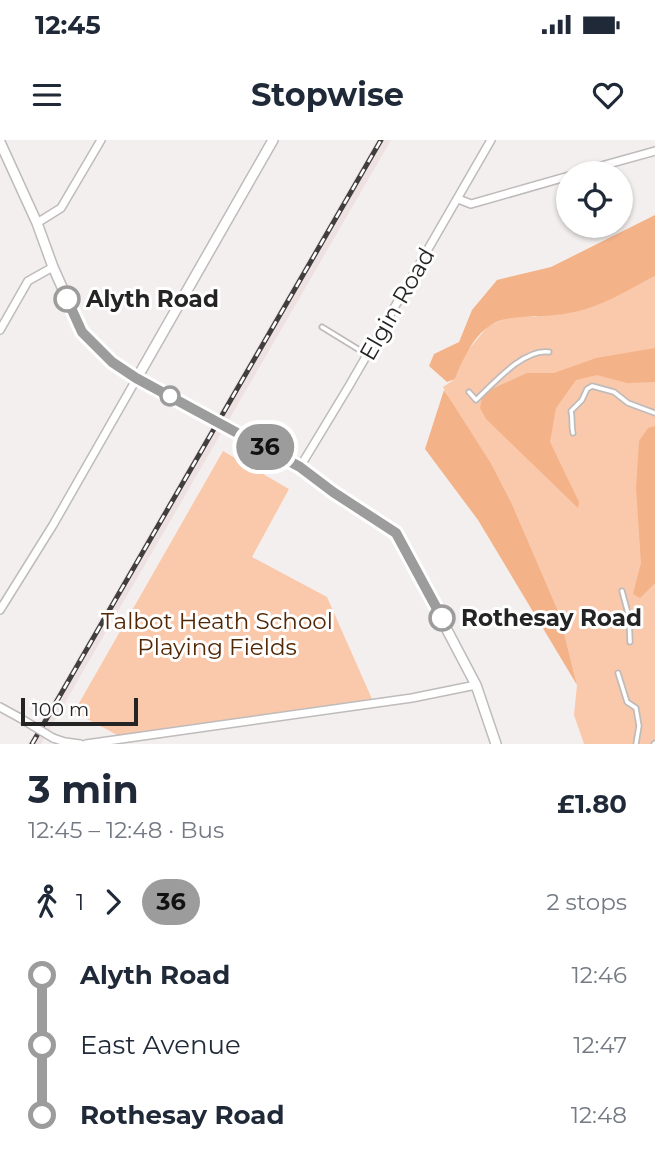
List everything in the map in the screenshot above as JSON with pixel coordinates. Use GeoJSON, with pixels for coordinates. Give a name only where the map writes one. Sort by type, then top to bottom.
{"type":"FeatureCollection","features":[{"type":"Feature","properties":{"kind":"street"},"geometry":{"type":"LineString","coordinates":[[37,223],[61,208],[101,140]]}},
{"type":"Feature","properties":{"kind":"street"},"geometry":{"type":"LineString","coordinates":[[0,610],[53,525],[273,140]]}},
{"type":"Feature","properties":{"kind":"street","name":"Elgin Road"},"geometry":{"type":"LineString","coordinates":[[300,467],[368,355],[491,140]]}},
{"type":"Feature","properties":{"kind":"street"},"geometry":{"type":"LineString","coordinates":[[0,142],[82,332],[112,362],[136,378],[300,467],[396,533],[476,685],[496,744]]}},
{"type":"Feature","properties":{"kind":"street"},"geometry":{"type":"LineString","coordinates":[[619,161],[655,151]]}},
{"type":"Feature","properties":{"kind":"street"},"geometry":{"type":"LineString","coordinates":[[458,199],[471,204],[556,180]]}},
{"type":"Feature","properties":{"kind":"street"},"geometry":{"type":"LineString","coordinates":[[0,330],[28,281],[53,267]]}},
{"type":"Feature","properties":{"kind":"street"},"geometry":{"type":"LineString","coordinates":[[86,744],[412,698],[476,685]]}},
{"type":"Feature","properties":{"kind":"street"},"geometry":{"type":"LineString","coordinates":[[0,706],[53,738],[64,743],[80,744]]}},
{"type":"Feature","properties":{"kind":"lane"},"geometry":{"type":"LineString","coordinates":[[323,327],[368,355]]}},
{"type":"Feature","properties":{"kind":"lane"},"geometry":{"type":"LineString","coordinates":[[469,392],[476,400],[523,359],[539,351],[549,352]]}},
{"type":"Feature","properties":{"kind":"lane"},"geometry":{"type":"LineString","coordinates":[[573,433],[571,411],[592,386],[614,392],[628,403],[655,413]]}},
{"type":"Feature","properties":{"kind":"lane"},"geometry":{"type":"LineString","coordinates":[[622,590],[629,617],[630,642]]}},
{"type":"Feature","properties":{"kind":"lane"},"geometry":{"type":"LineString","coordinates":[[618,673],[625,698],[636,708],[639,718],[636,744]]}},
{"type":"Feature","properties":{"kind":"shaded area"},"geometry":{"type":"Polygon","coordinates":[[[377,140],[391,140],[41,744],[28,744],[377,140]]]}},
{"type":"Feature","properties":{"kind":"shaded area"},"geometry":{"type":"Polygon","coordinates":[[[655,215],[655,276],[586,309],[507,319],[493,324],[480,334],[455,379],[447,382],[429,366],[434,354],[459,342],[472,310],[497,280],[551,267],[609,238],[633,238],[633,226],[655,215]]]}},
{"type":"Feature","properties":{"kind":"shaded area"},"geometry":{"type":"Polygon","coordinates":[[[655,348],[655,382],[627,383],[597,375],[576,380],[556,408],[550,442],[579,502],[578,508],[486,419],[480,408],[483,393],[527,373],[554,373],[596,358],[655,348]]]}},
{"type":"Feature","properties":{"kind":"shaded area"},"geometry":{"type":"Polygon","coordinates":[[[444,390],[492,465],[512,504],[559,613],[577,685],[478,520],[425,449],[444,390]]]}},
{"type":"Feature","properties":{"kind":"shaded area"},"geometry":{"type":"Polygon","coordinates":[[[655,426],[655,583],[640,598],[633,594],[641,563],[636,488],[639,441],[648,428],[655,426]]]}},
{"type":"Feature","properties":{"kind":"green space"},"geometry":{"type":"Polygon","coordinates":[[[655,276],[655,744],[584,744],[574,715],[577,685],[559,613],[512,504],[492,465],[456,412],[443,387],[455,379],[464,355],[488,326],[510,317],[535,317],[628,289],[655,276]]]}},
{"type":"Feature","properties":{"kind":"green space","name":"Talbot Heath School Playing Fields"},"geometry":{"type":"Polygon","coordinates":[[[223,451],[289,489],[252,557],[327,597],[372,699],[119,736],[74,712],[223,451]]]}},
{"type":"Feature","properties":{"kind":"railway"},"geometry":{"type":"LineString","coordinates":[[32,744],[381,140]]}},
{"type":"Feature","properties":{"kind":"bus line","name":"36"},"geometry":{"type":"LineString","coordinates":[[67,299],[82,332],[112,362],[136,378],[300,467],[396,533],[442,618]]}},
{"type":"Feature","properties":{"kind":"place","name":"Alyth Road"},"geometry":{"type":"Point","coordinates":[67,299]}},
{"type":"Feature","properties":{"kind":"place","name":"Rothesay Road"},"geometry":{"type":"Point","coordinates":[442,618]}}]}
